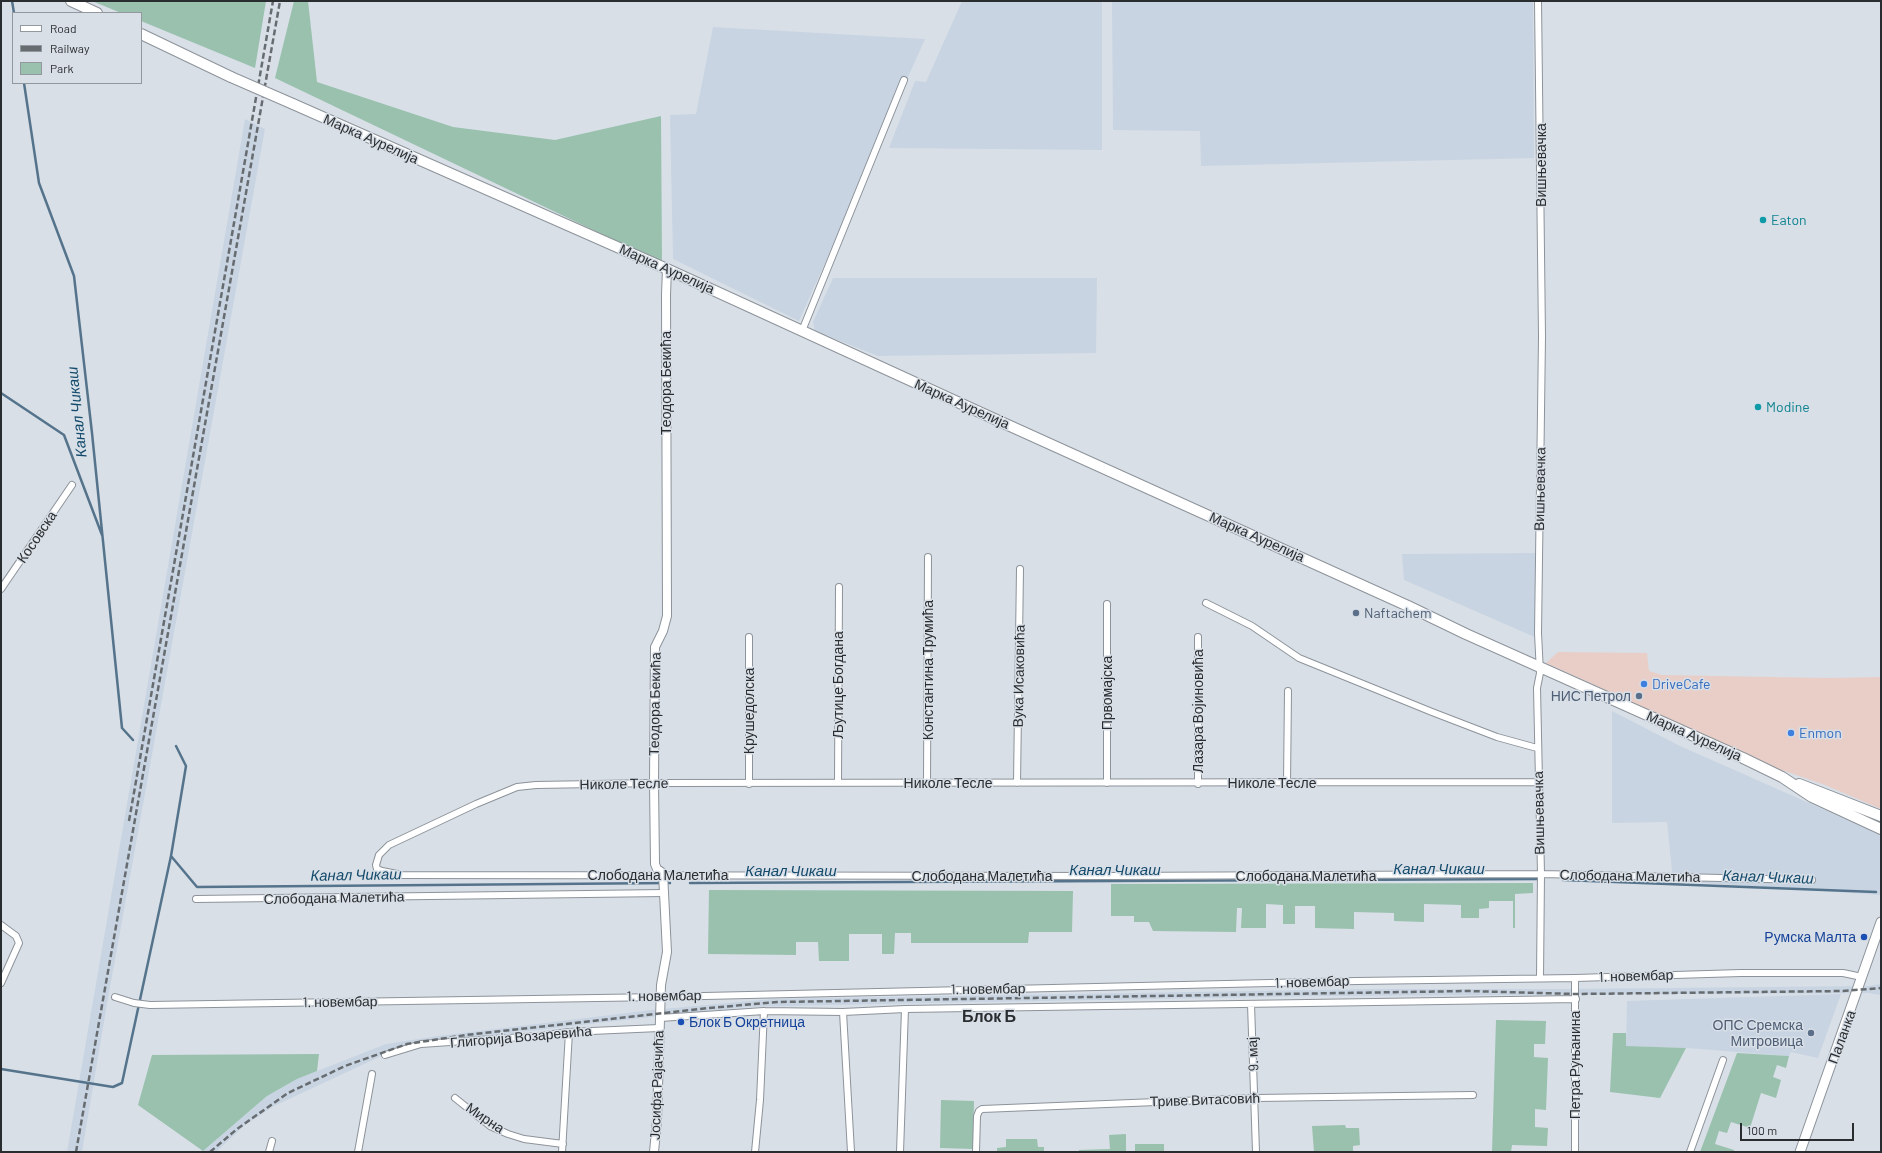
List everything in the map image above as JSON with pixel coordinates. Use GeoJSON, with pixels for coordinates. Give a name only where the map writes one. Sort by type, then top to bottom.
{"type":"FeatureCollection","features":[{"type":"Feature","properties":{"kind":"main road"},"geometry":{"type":"LineString","coordinates":[[71,1],[95,12]]}},
{"type":"Feature","properties":{"kind":"main road","name":"Марка Аурелија"},"geometry":{"type":"LineString","coordinates":[[142,34],[230,76],[667,269],[1782,777],[1881,816]]}},
{"type":"Feature","properties":{"kind":"main road","name":"Марка Аурелија"},"geometry":{"type":"LineString","coordinates":[[1782,777],[1812,797],[1881,830]]}},
{"type":"Feature","properties":{"kind":"main road","name":"Паланка"},"geometry":{"type":"LineString","coordinates":[[1800,1152],[1881,922]]}},
{"type":"Feature","properties":{"kind":"street","name":"Вишњевачка"},"geometry":{"type":"LineString","coordinates":[[1538,1],[1542,337],[1538,633],[1540,673],[1537,688],[1541,874],[1540,977]]}},
{"type":"Feature","properties":{"kind":"street"},"geometry":{"type":"LineString","coordinates":[[802,331],[904,80]]}},
{"type":"Feature","properties":{"kind":"street","name":"Теодора Бекића"},"geometry":{"type":"LineString","coordinates":[[660,1018],[661,997],[667,952],[663,876],[655,864],[655,647],[663,631],[667,616],[667,269]]}},
{"type":"Feature","properties":{"kind":"street","name":"Косовска"},"geometry":{"type":"LineString","coordinates":[[1,589],[72,486]]}},
{"type":"Feature","properties":{"kind":"street","name":"Константина Трумића"},"geometry":{"type":"LineString","coordinates":[[927,783],[928,557]]}},
{"type":"Feature","properties":{"kind":"street","name":"Вука Исаковића"},"geometry":{"type":"LineString","coordinates":[[1017,783],[1020,569]]}},
{"type":"Feature","properties":{"kind":"street","name":"Љутице Богдана"},"geometry":{"type":"LineString","coordinates":[[838,783],[839,587]]}},
{"type":"Feature","properties":{"kind":"street"},"geometry":{"type":"LineString","coordinates":[[1206,603],[1252,626],[1299,658],[1497,737],[1538,748]]}},
{"type":"Feature","properties":{"kind":"street","name":"Првомајска"},"geometry":{"type":"LineString","coordinates":[[1107,604],[1107,783]]}},
{"type":"Feature","properties":{"kind":"street","name":"Крушедолска"},"geometry":{"type":"LineString","coordinates":[[749,638],[749,784]]}},
{"type":"Feature","properties":{"kind":"street","name":"Лазара Војиновића"},"geometry":{"type":"LineString","coordinates":[[1198,638],[1198,784]]}},
{"type":"Feature","properties":{"kind":"street"},"geometry":{"type":"LineString","coordinates":[[1287,783],[1288,691]]}},
{"type":"Feature","properties":{"kind":"street","name":"Николе Тесле"},"geometry":{"type":"LineString","coordinates":[[377,860],[384,849],[389,845],[476,804],[517,788],[536,785],[654,783],[1198,784],[1538,782]]}},
{"type":"Feature","properties":{"kind":"street","name":"Слободана Малетића"},"geometry":{"type":"LineString","coordinates":[[377,860],[377,869],[388,874],[402,875],[1088,876],[1541,874],[1812,880]]}},
{"type":"Feature","properties":{"kind":"street","name":"Слободана Малетића"},"geometry":{"type":"LineString","coordinates":[[196,899],[665,892]]}},
{"type":"Feature","properties":{"kind":"street"},"geometry":{"type":"LineString","coordinates":[[1,926],[16,936],[19,944],[1,983]]}},
{"type":"Feature","properties":{"kind":"street","name":"1. новембар"},"geometry":{"type":"LineString","coordinates":[[115,997],[134,1003],[150,1005],[661,997],[1817,972],[1844,973],[1862,977]]}},
{"type":"Feature","properties":{"kind":"street","name":"Петра Руњанина"},"geometry":{"type":"LineString","coordinates":[[1575,978],[1575,1152]]}},
{"type":"Feature","properties":{"kind":"street","name":"1. новембар"},"geometry":{"type":"LineString","coordinates":[[660,1018],[764,1011],[843,1012],[905,1009],[1576,999]]}},
{"type":"Feature","properties":{"kind":"street","name":"9. мај"},"geometry":{"type":"LineString","coordinates":[[1251,1004],[1256,1098],[1256,1152]]}},
{"type":"Feature","properties":{"kind":"street"},"geometry":{"type":"LineString","coordinates":[[900,1152],[905,1009]]}},
{"type":"Feature","properties":{"kind":"street"},"geometry":{"type":"LineString","coordinates":[[755,1152],[760,1100],[764,1011]]}},
{"type":"Feature","properties":{"kind":"street"},"geometry":{"type":"LineString","coordinates":[[843,1012],[851,1152]]}},
{"type":"Feature","properties":{"kind":"street","name":"Јосифа Рајачића"},"geometry":{"type":"LineString","coordinates":[[654,1152],[657,1120],[660,1018]]}},
{"type":"Feature","properties":{"kind":"street","name":"Глигорија Возаревића"},"geometry":{"type":"LineString","coordinates":[[385,1055],[421,1044],[538,1036],[569,1032],[659,1028]]}},
{"type":"Feature","properties":{"kind":"street"},"geometry":{"type":"LineString","coordinates":[[562,1152],[569,1032]]}},
{"type":"Feature","properties":{"kind":"street"},"geometry":{"type":"LineString","coordinates":[[1690,1152],[1723,1060]]}},
{"type":"Feature","properties":{"kind":"street"},"geometry":{"type":"LineString","coordinates":[[358,1152],[372,1074]]}},
{"type":"Feature","properties":{"kind":"street","name":"Триве Витасовић"},"geometry":{"type":"LineString","coordinates":[[976,1152],[977,1116],[982,1109],[1256,1098],[1473,1094]]}},
{"type":"Feature","properties":{"kind":"street","name":"Мирна"},"geometry":{"type":"LineString","coordinates":[[455,1098],[490,1126],[508,1134],[524,1139],[563,1144]]}},
{"type":"Feature","properties":{"kind":"street"},"geometry":{"type":"LineString","coordinates":[[269,1152],[272,1141]]}},
{"type":"Feature","properties":{"kind":"shaded area"},"geometry":{"type":"Polygon","coordinates":[[[962,1],[1102,1],[1102,150],[889,148],[915,81],[926,82],[962,1]]]}},
{"type":"Feature","properties":{"kind":"shaded area"},"geometry":{"type":"Polygon","coordinates":[[[1112,1],[1533,1],[1534,158],[1201,166],[1200,131],[1113,130],[1112,1]]]}},
{"type":"Feature","properties":{"kind":"shaded area"},"geometry":{"type":"Polygon","coordinates":[[[713,27],[925,39],[799,321],[673,259],[670,115],[696,114],[713,27]]]}},
{"type":"Feature","properties":{"kind":"shaded area"},"geometry":{"type":"Polygon","coordinates":[[[245,119],[265,129],[107,1004],[82,1152],[67,1152],[245,119]]]}},
{"type":"Feature","properties":{"kind":"shaded area"},"geometry":{"type":"Polygon","coordinates":[[[833,278],[1097,278],[1096,353],[878,356],[815,331],[813,322],[833,278]]]}},
{"type":"Feature","properties":{"kind":"shaded area"},"geometry":{"type":"Polygon","coordinates":[[[1537,553],[1537,638],[1404,580],[1402,554],[1537,553]]]}},
{"type":"Feature","properties":{"kind":"shaded area"},"geometry":{"type":"Polygon","coordinates":[[[1558,652],[1647,653],[1649,671],[1662,675],[1828,678],[1881,677],[1881,809],[1825,785],[1779,769],[1546,663],[1558,652]]]}},
{"type":"Feature","properties":{"kind":"shaded area"},"geometry":{"type":"Polygon","coordinates":[[[1612,711],[1680,746],[1879,834],[1881,839],[1881,895],[1673,881],[1667,822],[1612,823],[1612,711]]]}},
{"type":"Feature","properties":{"kind":"shaded area"},"geometry":{"type":"Polygon","coordinates":[[[1881,984],[1881,995],[1868,993],[1316,996],[747,1007],[416,1044],[392,1051],[274,1106],[245,1125],[216,1152],[202,1152],[267,1096],[297,1079],[386,1044],[438,1036],[652,1010],[772,999],[1376,989],[1868,986],[1881,984]]]}},
{"type":"Feature","properties":{"kind":"shaded area"},"geometry":{"type":"Polygon","coordinates":[[[1841,994],[1818,1058],[1791,1052],[1789,1056],[1686,1048],[1626,1046],[1627,1001],[1841,994]]]}},
{"type":"Feature","properties":{"kind":"green space"},"geometry":{"type":"Polygon","coordinates":[[[92,1],[266,1],[255,68],[142,21],[142,12],[119,12],[92,1]]]}},
{"type":"Feature","properties":{"kind":"green space"},"geometry":{"type":"Polygon","coordinates":[[[294,1],[308,1],[317,82],[453,127],[555,140],[661,116],[662,263],[275,78],[294,1]]]}},
{"type":"Feature","properties":{"kind":"green space"},"geometry":{"type":"Polygon","coordinates":[[[1533,883],[1533,893],[1515,894],[1515,928],[1513,928],[1513,901],[1489,901],[1489,908],[1479,909],[1479,918],[1461,918],[1461,905],[1424,904],[1424,922],[1394,921],[1394,913],[1354,912],[1354,929],[1315,928],[1315,906],[1295,906],[1295,924],[1283,924],[1283,905],[1266,904],[1266,928],[1241,928],[1242,908],[1237,908],[1236,932],[1153,931],[1149,922],[1134,922],[1134,916],[1111,916],[1111,884],[1533,883]]]}},
{"type":"Feature","properties":{"kind":"green space"},"geometry":{"type":"Polygon","coordinates":[[[709,890],[1073,891],[1072,932],[1029,932],[1028,943],[911,943],[911,933],[895,933],[894,954],[882,954],[882,934],[849,934],[849,961],[819,961],[818,942],[796,942],[796,955],[708,954],[709,890]]]}},
{"type":"Feature","properties":{"kind":"green space"},"geometry":{"type":"Polygon","coordinates":[[[1496,1020],[1546,1021],[1545,1044],[1534,1044],[1534,1057],[1548,1058],[1546,1110],[1535,1109],[1535,1127],[1548,1128],[1547,1146],[1512,1145],[1511,1152],[1492,1152],[1496,1020]]]}},
{"type":"Feature","properties":{"kind":"green space"},"geometry":{"type":"Polygon","coordinates":[[[1613,1033],[1626,1033],[1626,1046],[1686,1048],[1660,1098],[1610,1092],[1613,1033]]]}},
{"type":"Feature","properties":{"kind":"green space"},"geometry":{"type":"Polygon","coordinates":[[[1737,1053],[1789,1056],[1786,1068],[1777,1065],[1773,1077],[1781,1080],[1776,1098],[1761,1093],[1750,1128],[1731,1122],[1727,1133],[1719,1131],[1715,1144],[1734,1150],[1734,1152],[1700,1152],[1737,1053]]]}},
{"type":"Feature","properties":{"kind":"green space"},"geometry":{"type":"Polygon","coordinates":[[[319,1054],[317,1071],[297,1079],[267,1096],[203,1151],[138,1105],[152,1055],[319,1054]]]}},
{"type":"Feature","properties":{"kind":"green space"},"geometry":{"type":"Polygon","coordinates":[[[941,1100],[974,1101],[973,1149],[940,1148],[941,1100]]]}},
{"type":"Feature","properties":{"kind":"green space"},"geometry":{"type":"Polygon","coordinates":[[[1345,1125],[1346,1128],[1359,1128],[1360,1145],[1353,1146],[1353,1152],[1314,1152],[1312,1126],[1345,1125]]]}},
{"type":"Feature","properties":{"kind":"green space"},"geometry":{"type":"Polygon","coordinates":[[[1126,1134],[1126,1152],[1079,1152],[1079,1150],[1110,1149],[1109,1135],[1126,1134]]]}},
{"type":"Feature","properties":{"kind":"green space"},"geometry":{"type":"Polygon","coordinates":[[[1006,1139],[1037,1139],[1038,1147],[1044,1147],[1044,1152],[997,1152],[997,1148],[1006,1147],[1006,1139]]]}},
{"type":"Feature","properties":{"kind":"green space"},"geometry":{"type":"Polygon","coordinates":[[[1135,1144],[1164,1144],[1164,1152],[1135,1152],[1135,1144]]]}},
{"type":"Feature","properties":{"kind":"waterway","name":"Канал Чикаш"},"geometry":{"type":"LineString","coordinates":[[12,1],[14,12]]}},
{"type":"Feature","properties":{"kind":"waterway","name":"Канал Чикаш"},"geometry":{"type":"LineString","coordinates":[[24,84],[39,183],[74,276],[92,433],[122,728],[133,740]]}},
{"type":"Feature","properties":{"kind":"waterway"},"geometry":{"type":"LineString","coordinates":[[1,393],[64,435],[102,535]]}},
{"type":"Feature","properties":{"kind":"waterway","name":"Канал Чикаш"},"geometry":{"type":"LineString","coordinates":[[176,746],[186,766],[171,856],[197,887],[670,883]]}},
{"type":"Feature","properties":{"kind":"waterway"},"geometry":{"type":"LineString","coordinates":[[1,1069],[113,1087],[122,1083],[171,856]]}},
{"type":"Feature","properties":{"kind":"waterway","name":"Канал Чикаш"},"geometry":{"type":"LineString","coordinates":[[690,883],[1539,879]]}},
{"type":"Feature","properties":{"kind":"waterway","name":"Канал Чикаш"},"geometry":{"type":"LineString","coordinates":[[1563,880],[1876,892]]}},
{"type":"Feature","properties":{"kind":"railway"},"geometry":{"type":"LineString","coordinates":[[129,821],[273,1]]}},
{"type":"Feature","properties":{"kind":"railway"},"geometry":{"type":"LineString","coordinates":[[76,1152],[280,1]]}},
{"type":"Feature","properties":{"kind":"railway"},"geometry":{"type":"LineString","coordinates":[[210,1152],[237,1129],[288,1093],[345,1066],[407,1044],[466,1035],[709,1008],[777,1002],[1468,991],[1576,994],[1843,991],[1881,988]]}},
{"type":"Feature","properties":{"kind":"place","name":"Eaton"},"geometry":{"type":"Point","coordinates":[1763,220]}},
{"type":"Feature","properties":{"kind":"place","name":"Modine"},"geometry":{"type":"Point","coordinates":[1758,407]}},
{"type":"Feature","properties":{"kind":"place","name":"Naftachem"},"geometry":{"type":"Point","coordinates":[1356,613]}},
{"type":"Feature","properties":{"kind":"place","name":"DriveCafe"},"geometry":{"type":"Point","coordinates":[1644,684]}},
{"type":"Feature","properties":{"kind":"place","name":"НИС Петрол"},"geometry":{"type":"Point","coordinates":[1639,696]}},
{"type":"Feature","properties":{"kind":"place","name":"Enmon"},"geometry":{"type":"Point","coordinates":[1791,733]}},
{"type":"Feature","properties":{"kind":"place","name":"Румска Малта"},"geometry":{"type":"Point","coordinates":[1864,937]}},
{"type":"Feature","properties":{"kind":"place","name":"Блок Б Окретница"},"geometry":{"type":"Point","coordinates":[681,1022]}},
{"type":"Feature","properties":{"kind":"place","name":"ОПС Сремска Митровица"},"geometry":{"type":"Point","coordinates":[1811,1033]}},
{"type":"Feature","properties":{"kind":"district","name":"Блок Б"},"geometry":{"type":"Point","coordinates":[989,1017]}}]}
